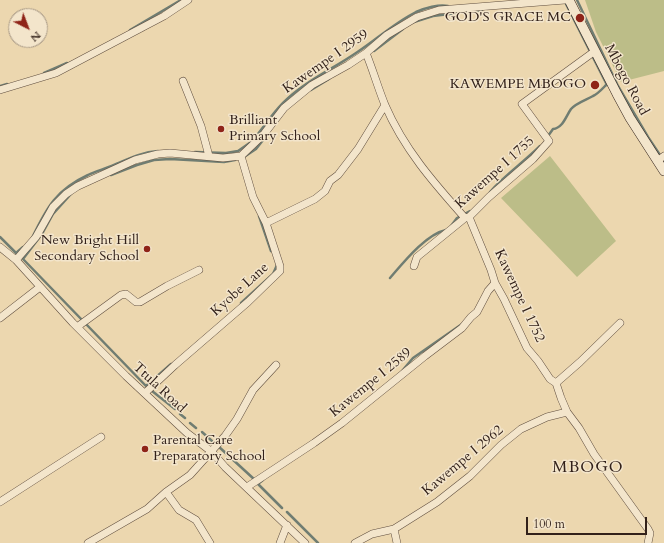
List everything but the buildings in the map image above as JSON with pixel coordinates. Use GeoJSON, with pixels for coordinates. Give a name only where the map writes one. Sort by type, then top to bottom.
{"type":"FeatureCollection","features":[{"type":"Feature","properties":{"kind":"street"},"geometry":{"type":"LineString","coordinates":[[0,90],[56,73],[164,16],[188,0]]}},
{"type":"Feature","properties":{"kind":"street","name":"Kawempe I 2959"},"geometry":{"type":"LineString","coordinates":[[241,156],[264,134],[276,118],[292,101],[312,85],[366,53],[394,31],[417,17],[445,9],[565,0]]}},
{"type":"Feature","properties":{"kind":"street","name":"Mbogo Road"},"geometry":{"type":"LineString","coordinates":[[569,0],[630,118],[661,158],[664,170]]}},
{"type":"Feature","properties":{"kind":"street","name":"Kawempe I 1755"},"geometry":{"type":"LineString","coordinates":[[414,266],[417,257],[467,217],[533,159],[549,141],[522,104],[595,51]]}},
{"type":"Feature","properties":{"kind":"street","name":"Kawempe I 1752"},"geometry":{"type":"LineString","coordinates":[[366,53],[385,105],[406,144],[422,168],[467,217],[491,270],[495,283],[527,348],[550,379],[556,383],[567,412],[579,428],[594,454],[648,529],[650,533],[648,543]]}},
{"type":"Feature","properties":{"kind":"street"},"geometry":{"type":"LineString","coordinates":[[183,80],[201,126],[209,156]]}},
{"type":"Feature","properties":{"kind":"street"},"geometry":{"type":"LineString","coordinates":[[266,223],[315,199],[325,191],[330,181],[338,175],[358,149],[385,105]]}},
{"type":"Feature","properties":{"kind":"street"},"geometry":{"type":"LineString","coordinates":[[16,260],[30,245],[57,204],[66,194],[78,186],[103,174],[148,156],[163,153],[223,158],[241,156]]}},
{"type":"Feature","properties":{"kind":"street","name":"Kyobe Lane"},"geometry":{"type":"LineString","coordinates":[[145,394],[174,365],[248,302],[280,271],[280,266],[266,223],[253,197],[241,156]]}},
{"type":"Feature","properties":{"kind":"street","name":"Ttula Road"},"geometry":{"type":"LineString","coordinates":[[0,247],[16,260],[77,327],[145,394],[187,432],[212,452],[225,467],[305,543]]}},
{"type":"Feature","properties":{"kind":"street"},"geometry":{"type":"LineString","coordinates":[[77,327],[121,295],[126,294],[136,302],[140,302],[199,270]]}},
{"type":"Feature","properties":{"kind":"street","name":"Kawempe I 2589"},"geometry":{"type":"LineString","coordinates":[[247,487],[342,423],[462,328],[477,312],[488,291],[495,283]]}},
{"type":"Feature","properties":{"kind":"street"},"geometry":{"type":"LineString","coordinates":[[0,318],[40,287]]}},
{"type":"Feature","properties":{"kind":"street"},"geometry":{"type":"LineString","coordinates":[[556,383],[620,323]]}},
{"type":"Feature","properties":{"kind":"street"},"geometry":{"type":"LineString","coordinates":[[88,543],[147,509],[166,492],[190,476],[212,452],[237,419],[253,390],[276,365]]}},
{"type":"Feature","properties":{"kind":"street","name":"Kawempe I 2962"},"geometry":{"type":"LineString","coordinates":[[355,543],[372,534],[394,529],[430,507],[470,476],[501,445],[521,429],[547,416],[567,412]]}},
{"type":"Feature","properties":{"kind":"street"},"geometry":{"type":"LineString","coordinates":[[0,502],[101,437]]}},
{"type":"Feature","properties":{"kind":"street"},"geometry":{"type":"LineString","coordinates":[[166,492],[179,510],[187,514],[188,517],[196,520],[210,543]]}},
{"type":"Feature","properties":{"kind":"street"},"geometry":{"type":"LineString","coordinates":[[280,543],[287,525]]}},
{"type":"Feature","properties":{"kind":"street"},"geometry":{"type":"LineString","coordinates":[[394,529],[396,543]]}},
{"type":"Feature","properties":{"kind":"green space"},"geometry":{"type":"Polygon","coordinates":[[[585,0],[664,0],[664,71],[621,82],[596,32],[585,0]]]}},
{"type":"Feature","properties":{"kind":"green space"},"geometry":{"type":"Polygon","coordinates":[[[550,156],[616,241],[577,277],[501,198],[550,156]]]}},
{"type":"Feature","properties":{"kind":"waterway"},"geometry":{"type":"LineString","coordinates":[[130,30],[181,0]]}},
{"type":"Feature","properties":{"kind":"waterway"},"geometry":{"type":"LineString","coordinates":[[577,0],[618,86],[664,161]]}},
{"type":"Feature","properties":{"kind":"waterway"},"geometry":{"type":"LineString","coordinates":[[565,2],[607,85]]}},
{"type":"Feature","properties":{"kind":"waterway"},"geometry":{"type":"LineString","coordinates":[[254,139],[283,103],[309,82],[356,53],[408,16],[428,8],[448,6]]}},
{"type":"Feature","properties":{"kind":"waterway"},"geometry":{"type":"LineString","coordinates":[[414,22],[433,16],[482,10]]}},
{"type":"Feature","properties":{"kind":"waterway"},"geometry":{"type":"LineString","coordinates":[[374,51],[403,29]]}},
{"type":"Feature","properties":{"kind":"waterway"},"geometry":{"type":"LineString","coordinates":[[44,73],[67,63]]}},
{"type":"Feature","properties":{"kind":"waterway"},"geometry":{"type":"LineString","coordinates":[[311,90],[329,79]]}},
{"type":"Feature","properties":{"kind":"waterway"},"geometry":{"type":"LineString","coordinates":[[0,86],[7,84]]}},
{"type":"Feature","properties":{"kind":"waterway"},"geometry":{"type":"LineString","coordinates":[[548,136],[553,129],[562,124],[573,107],[597,94],[607,84]]}},
{"type":"Feature","properties":{"kind":"waterway"},"geometry":{"type":"LineString","coordinates":[[244,157],[256,149],[267,135]]}},
{"type":"Feature","properties":{"kind":"waterway"},"geometry":{"type":"LineString","coordinates":[[195,152],[226,153],[238,151],[251,142]]}},
{"type":"Feature","properties":{"kind":"waterway"},"geometry":{"type":"LineString","coordinates":[[490,192],[540,146]]}},
{"type":"Feature","properties":{"kind":"waterway"},"geometry":{"type":"LineString","coordinates":[[32,238],[48,208],[60,193],[68,187],[94,172],[141,154],[158,151]]}},
{"type":"Feature","properties":{"kind":"waterway"},"geometry":{"type":"LineString","coordinates":[[111,175],[154,160],[170,159],[224,162],[235,160]]}},
{"type":"Feature","properties":{"kind":"waterway"},"geometry":{"type":"LineString","coordinates":[[71,194],[53,214],[42,234],[23,259],[146,386],[171,364]]}},
{"type":"Feature","properties":{"kind":"waterway"},"geometry":{"type":"LineString","coordinates":[[451,226],[457,218],[470,211]]}},
{"type":"Feature","properties":{"kind":"waterway"},"geometry":{"type":"LineString","coordinates":[[259,216],[271,251]]}},
{"type":"Feature","properties":{"kind":"waterway"},"geometry":{"type":"LineString","coordinates":[[390,278],[408,257],[423,243],[438,233],[446,230]]}},
{"type":"Feature","properties":{"kind":"waterway"},"geometry":{"type":"LineString","coordinates":[[0,237],[16,253],[23,247]]}},
{"type":"Feature","properties":{"kind":"waterway"},"geometry":{"type":"LineString","coordinates":[[241,303],[273,274],[277,265]]}},
{"type":"Feature","properties":{"kind":"waterway"},"geometry":{"type":"LineString","coordinates":[[402,371],[413,358],[462,324]]}},
{"type":"Feature","properties":{"kind":"waterway"},"geometry":{"type":"LineString","coordinates":[[152,391],[175,409]]}},
{"type":"Feature","properties":{"kind":"waterway"},"geometry":{"type":"LineString","coordinates":[[180,414],[185,418]]}},
{"type":"Feature","properties":{"kind":"waterway"},"geometry":{"type":"LineString","coordinates":[[190,423],[196,428]]}},
{"type":"Feature","properties":{"kind":"waterway"},"geometry":{"type":"LineString","coordinates":[[202,432],[212,441]]}},
{"type":"Feature","properties":{"kind":"waterway"},"geometry":{"type":"LineString","coordinates":[[218,446],[255,480]]}},
{"type":"Feature","properties":{"kind":"waterway"},"geometry":{"type":"LineString","coordinates":[[263,480],[258,484],[282,508]]}},
{"type":"Feature","properties":{"kind":"waterway"},"geometry":{"type":"LineString","coordinates":[[287,512],[318,543]]}},
{"type":"Feature","properties":{"kind":"place","name":"GOD'S GRACE MC"},"geometry":{"type":"Point","coordinates":[580,18]}},
{"type":"Feature","properties":{"kind":"place","name":"KAWEMPE MBOGO"},"geometry":{"type":"Point","coordinates":[595,85]}},
{"type":"Feature","properties":{"kind":"place","name":"Brilliant Primary School"},"geometry":{"type":"Point","coordinates":[221,129]}},
{"type":"Feature","properties":{"kind":"place","name":"New Bright Hill Secondary School"},"geometry":{"type":"Point","coordinates":[147,249]}},
{"type":"Feature","properties":{"kind":"place","name":"Parental Care Preparatory School"},"geometry":{"type":"Point","coordinates":[145,449]}},
{"type":"Feature","properties":{"kind":"district","name":"MBOGO"},"geometry":{"type":"Point","coordinates":[588,468]}}]}
